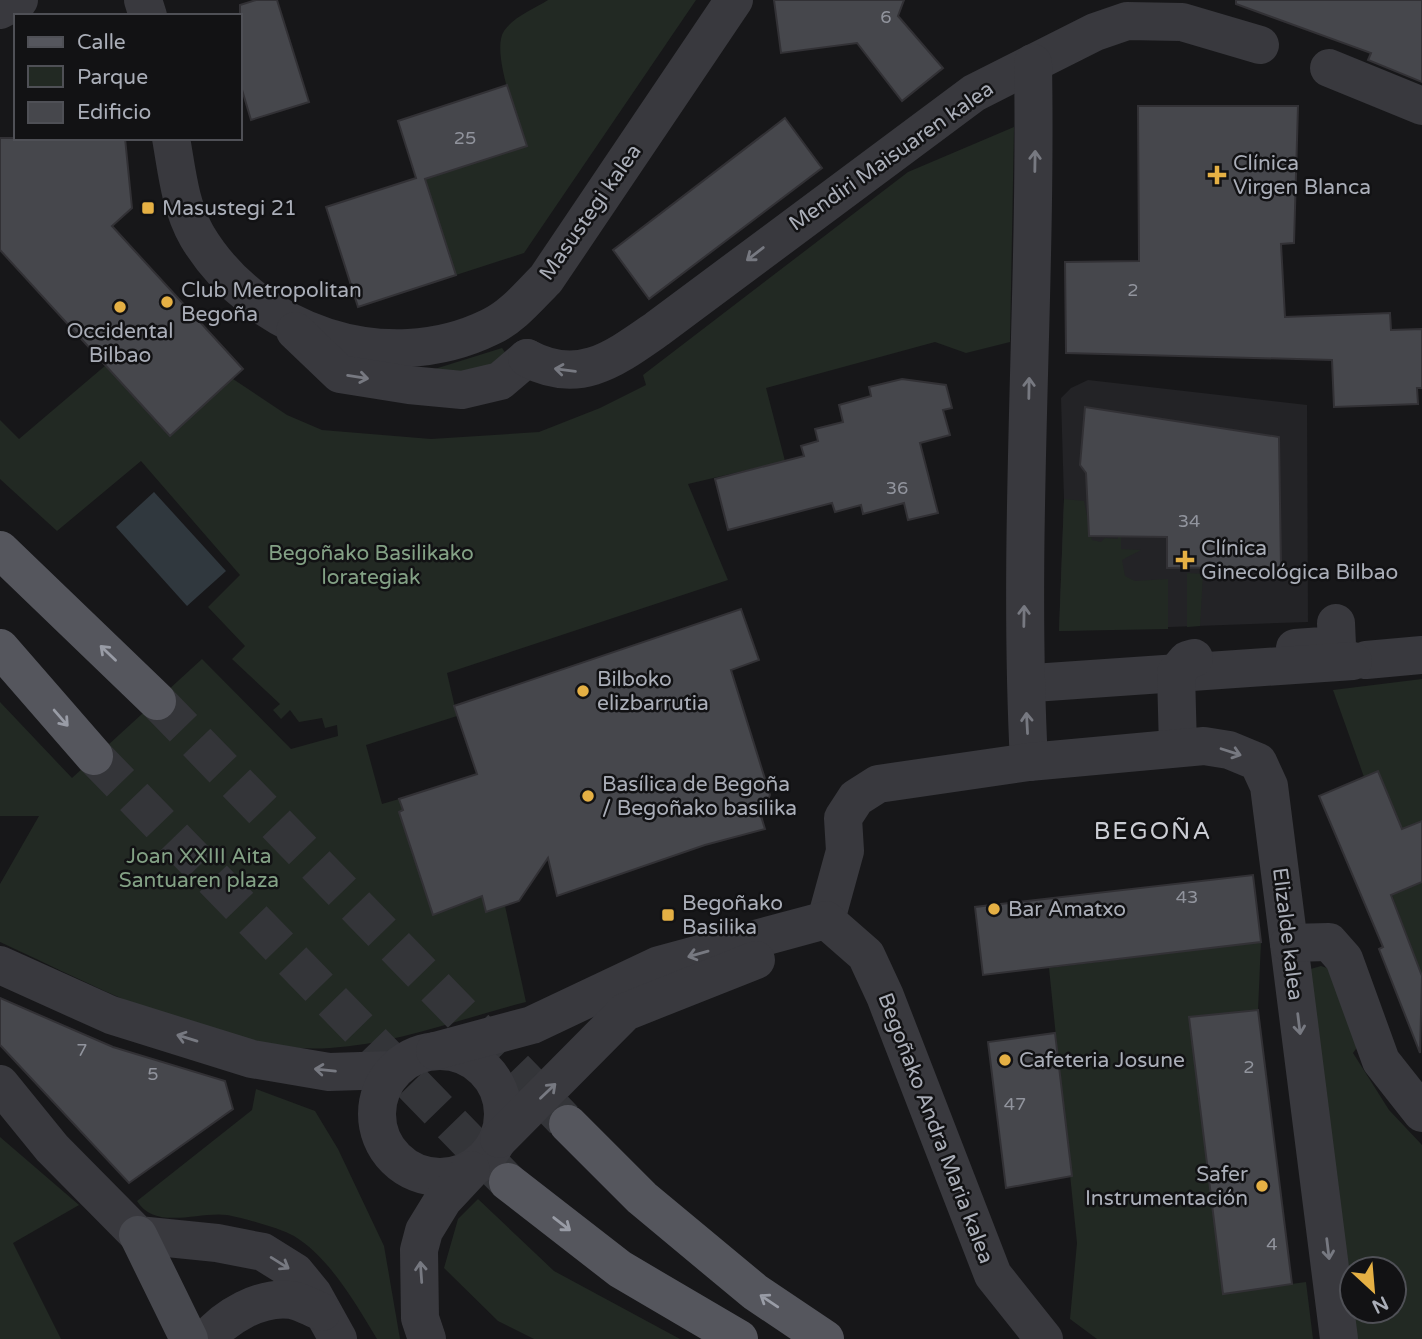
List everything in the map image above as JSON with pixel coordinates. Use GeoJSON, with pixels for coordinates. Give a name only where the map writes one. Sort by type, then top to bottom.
{"type":"FeatureCollection","features":[{"type":"Feature","properties":{"kind":"main road"},"geometry":{"type":"LineString","coordinates":[[0,551],[157,701]]}},
{"type":"Feature","properties":{"kind":"main road"},"geometry":{"type":"LineString","coordinates":[[0,648],[94,756]]}},
{"type":"Feature","properties":{"kind":"main road"},"geometry":{"type":"LineString","coordinates":[[568,1124],[642,1198],[755,1292],[825,1339]]}},
{"type":"Feature","properties":{"kind":"main road"},"geometry":{"type":"LineString","coordinates":[[508,1182],[620,1269],[739,1339]]}},
{"type":"Feature","properties":{"kind":"street"},"geometry":{"type":"LineString","coordinates":[[0,10],[19,0]]}},
{"type":"Feature","properties":{"kind":"street","name":"Masustegi kalea"},"geometry":{"type":"LineString","coordinates":[[171,140],[181,200],[197,235],[228,278],[286,323],[345,344],[392,350],[444,343],[490,327],[511,314],[547,279],[734,0]]}},
{"type":"Feature","properties":{"kind":"street","name":"Mendiri Maisuaren kalea"},"geometry":{"type":"LineString","coordinates":[[527,358],[546,368],[577,372],[610,360],[657,329],[974,93],[1127,20],[1182,22],[1261,46]]}},
{"type":"Feature","properties":{"kind":"street"},"geometry":{"type":"LineString","coordinates":[[426,1339],[420,1318],[419,1250],[424,1231],[443,1200],[471,1170],[488,1157],[499,1139],[625,1012],[782,949],[818,921],[845,852],[843,818],[856,798],[878,783],[1029,762],[1035,155],[1033,63]]}},
{"type":"Feature","properties":{"kind":"street"},"geometry":{"type":"LineString","coordinates":[[1329,68],[1422,106]]}},
{"type":"Feature","properties":{"kind":"street"},"geometry":{"type":"LineString","coordinates":[[286,323],[340,374],[462,390],[500,381],[527,358],[511,314]]}},
{"type":"Feature","properties":{"kind":"street"},"geometry":{"type":"LineString","coordinates":[[1178,748],[1176,673],[1186,660],[1224,651],[1336,645],[1336,622]]}},
{"type":"Feature","properties":{"kind":"street"},"geometry":{"type":"LineString","coordinates":[[1029,684],[1422,655]]}},
{"type":"Feature","properties":{"kind":"street","name":"Elizalde kalea"},"geometry":{"type":"LineString","coordinates":[[1029,762],[1204,746],[1229,750],[1258,762],[1269,786],[1339,1339]]}},
{"type":"Feature","properties":{"kind":"street"},"geometry":{"type":"LineString","coordinates":[[0,965],[111,1015],[252,1059],[329,1072],[393,1070],[422,1054],[532,1025],[659,965],[818,921]]}},
{"type":"Feature","properties":{"kind":"street","name":"Begoñako Andra Maria kalea"},"geometry":{"type":"LineString","coordinates":[[818,921],[866,955],[886,996],[993,1275],[1044,1339]]}},
{"type":"Feature","properties":{"kind":"street"},"geometry":{"type":"LineString","coordinates":[[1289,943],[1329,942],[1344,959],[1381,1061],[1422,1113]]}},
{"type":"Feature","properties":{"kind":"street"},"geometry":{"type":"LineString","coordinates":[[435,1051],[456,1053],[476,1062],[491,1077],[501,1096],[504,1118],[499,1139]]}},
{"type":"Feature","properties":{"kind":"street"},"geometry":{"type":"LineString","coordinates":[[393,1070],[382,1087],[376,1107],[377,1126],[384,1146],[396,1161],[413,1172],[432,1178],[453,1177],[471,1170]]}},
{"type":"Feature","properties":{"kind":"street"},"geometry":{"type":"LineString","coordinates":[[0,1084],[52,1147],[138,1235],[189,1339]]}},
{"type":"Feature","properties":{"kind":"street"},"geometry":{"type":"LineString","coordinates":[[0,1113],[52,1147]]}},
{"type":"Feature","properties":{"kind":"street"},"geometry":{"type":"LineString","coordinates":[[138,1235],[217,1243],[262,1252],[295,1272],[313,1294],[330,1326]]}},
{"type":"Feature","properties":{"kind":"street"},"geometry":{"type":"LineString","coordinates":[[207,1339],[226,1320],[257,1304],[291,1300],[330,1326]]}},
{"type":"Feature","properties":{"kind":"shaded area","name":"Clínica Ginecológica Bilbao"},"geometry":{"type":"Polygon","coordinates":[[[1088,380],[1307,405],[1308,622],[1059,631],[1064,499],[1061,398],[1071,388],[1088,380]]]}},
{"type":"Feature","properties":{"kind":"shaded area"},"geometry":{"type":"Polygon","coordinates":[[[154,492],[226,571],[187,606],[116,527],[154,492]]]}},
{"type":"Feature","properties":{"kind":"green space"},"geometry":{"type":"Polygon","coordinates":[[[548,0],[696,0],[524,253],[456,275],[425,179],[526,146],[503,71],[501,41],[504,31],[513,22],[548,0]]]}},
{"type":"Feature","properties":{"kind":"green space"},"geometry":{"type":"Polygon","coordinates":[[[1014,127],[1010,342],[966,353],[935,342],[766,388],[785,461],[688,484],[728,580],[447,673],[457,716],[366,745],[382,804],[399,799],[403,810],[399,813],[401,818],[405,817],[411,850],[416,850],[434,914],[440,912],[440,909],[481,894],[487,912],[505,906],[526,1002],[429,1030],[355,1046],[288,1047],[245,1041],[160,1015],[0,942],[0,884],[39,816],[0,816],[0,702],[72,778],[202,659],[291,749],[338,736],[337,725],[325,728],[322,718],[299,722],[290,710],[281,719],[273,710],[280,704],[232,659],[245,646],[208,607],[240,575],[141,461],[57,531],[0,479],[0,420],[19,439],[106,365],[233,379],[287,415],[322,430],[431,439],[539,432],[600,408],[646,385],[643,375],[908,172],[1014,127]]]}},
{"type":"Feature","properties":{"kind":"green space"},"geometry":{"type":"Polygon","coordinates":[[[502,348],[506,354],[495,371],[425,372],[502,348]]]}},
{"type":"Feature","properties":{"kind":"green space"},"geometry":{"type":"Polygon","coordinates":[[[1064,499],[1084,501],[1092,540],[1101,542],[1105,538],[1118,539],[1117,535],[1121,535],[1121,549],[1141,550],[1122,560],[1125,576],[1135,581],[1168,579],[1168,629],[1059,631],[1064,499]]]}},
{"type":"Feature","properties":{"kind":"green space"},"geometry":{"type":"Polygon","coordinates":[[[1187,573],[1203,574],[1200,626],[1187,627],[1187,573]]]}},
{"type":"Feature","properties":{"kind":"green space"},"geometry":{"type":"Polygon","coordinates":[[[1422,679],[1422,821],[1402,829],[1378,772],[1364,777],[1333,690],[1422,679]]]}},
{"type":"Feature","properties":{"kind":"green space"},"geometry":{"type":"Polygon","coordinates":[[[1422,882],[1422,976],[1392,895],[1422,882]]]}},
{"type":"Feature","properties":{"kind":"green space"},"geometry":{"type":"Polygon","coordinates":[[[1261,942],[1258,1010],[1190,1017],[1224,1293],[1306,1282],[1313,1339],[1097,1339],[1070,1319],[1077,1243],[1049,968],[1261,942]]]}},
{"type":"Feature","properties":{"kind":"green space"},"geometry":{"type":"Polygon","coordinates":[[[1321,966],[1333,970],[1363,1039],[1353,1053],[1389,1110],[1422,1145],[1422,1339],[1347,1339],[1345,1325],[1408,1325],[1408,1255],[1338,1256],[1307,970],[1321,966]]]}},
{"type":"Feature","properties":{"kind":"green space"},"geometry":{"type":"Polygon","coordinates":[[[256,1089],[315,1111],[338,1149],[384,1246],[400,1339],[377,1339],[330,1269],[307,1245],[294,1236],[227,1215],[166,1218],[145,1210],[137,1201],[252,1110],[256,1089]]]}},
{"type":"Feature","properties":{"kind":"green space"},"geometry":{"type":"Polygon","coordinates":[[[0,1137],[79,1205],[13,1243],[61,1339],[0,1339],[0,1137]]]}},
{"type":"Feature","properties":{"kind":"green space"},"geometry":{"type":"Polygon","coordinates":[[[478,1199],[554,1271],[680,1339],[534,1339],[498,1321],[444,1268],[458,1219],[478,1199]]]}},
{"type":"Feature","properties":{"kind":"building"},"geometry":{"type":"Polygon","coordinates":[[[256,0],[277,0],[309,102],[251,120],[242,90],[240,5],[256,0]]]}},
{"type":"Feature","properties":{"kind":"building"},"geometry":{"type":"Polygon","coordinates":[[[774,0],[904,0],[898,16],[943,68],[902,101],[857,43],[781,53],[774,0]]]}},
{"type":"Feature","properties":{"kind":"building"},"geometry":{"type":"Polygon","coordinates":[[[1236,0],[1422,0],[1422,82],[1368,60],[1371,53],[1236,4],[1236,0]]]}},
{"type":"Feature","properties":{"kind":"building"},"geometry":{"type":"Polygon","coordinates":[[[507,85],[527,146],[425,179],[456,275],[358,307],[326,207],[416,178],[398,121],[507,85]]]}},
{"type":"Feature","properties":{"kind":"building","name":"Clínica Virgen Blanca"},"geometry":{"type":"Polygon","coordinates":[[[1138,106],[1298,106],[1294,243],[1281,244],[1285,317],[1390,313],[1391,330],[1422,329],[1422,388],[1417,388],[1418,404],[1334,407],[1332,360],[1066,353],[1065,262],[1139,261],[1138,106]]]}},
{"type":"Feature","properties":{"kind":"building"},"geometry":{"type":"Polygon","coordinates":[[[785,118],[822,168],[649,299],[613,250],[785,118]]]}},
{"type":"Feature","properties":{"kind":"building","name":"Occidental Bilbao"},"geometry":{"type":"Polygon","coordinates":[[[0,138],[125,140],[132,208],[112,226],[243,369],[170,436],[0,250],[0,138]]]}},
{"type":"Feature","properties":{"kind":"building"},"geometry":{"type":"Polygon","coordinates":[[[902,379],[946,385],[952,408],[943,410],[950,435],[920,443],[938,513],[908,520],[904,503],[863,514],[861,505],[835,512],[832,503],[728,530],[715,479],[804,456],[801,446],[818,441],[815,429],[843,422],[839,405],[871,396],[869,387],[902,379]]]}},
{"type":"Feature","properties":{"kind":"building"},"geometry":{"type":"Polygon","coordinates":[[[1085,407],[1279,437],[1281,567],[1167,568],[1167,537],[1089,536],[1086,473],[1080,465],[1085,407]]]}},
{"type":"Feature","properties":{"kind":"building","name":"Basílica de Begoña / Begoñako basilika"},"geometry":{"type":"Polygon","coordinates":[[[741,609],[759,660],[731,670],[770,795],[761,816],[765,829],[705,845],[557,896],[548,858],[519,901],[486,912],[482,896],[433,915],[399,812],[403,810],[399,799],[477,774],[454,706],[741,609]]]}},
{"type":"Feature","properties":{"kind":"building"},"geometry":{"type":"Polygon","coordinates":[[[1378,771],[1402,829],[1422,821],[1422,882],[1391,895],[1422,976],[1420,1053],[1379,949],[1383,947],[1319,796],[1378,771]]]}},
{"type":"Feature","properties":{"kind":"building"},"geometry":{"type":"Polygon","coordinates":[[[1253,875],[1261,942],[983,975],[975,907],[1253,875]]]}},
{"type":"Feature","properties":{"kind":"building"},"geometry":{"type":"Polygon","coordinates":[[[0,998],[113,1047],[225,1081],[233,1109],[129,1183],[0,1045],[0,998]]]}},
{"type":"Feature","properties":{"kind":"building"},"geometry":{"type":"Polygon","coordinates":[[[1258,1010],[1292,1284],[1223,1294],[1189,1017],[1258,1010]]]}},
{"type":"Feature","properties":{"kind":"building"},"geometry":{"type":"Polygon","coordinates":[[[1055,1033],[1072,1176],[1006,1188],[988,1042],[1055,1033]]]}},
{"type":"Feature","properties":{"kind":"tunnel"},"geometry":{"type":"LineString","coordinates":[[157,701],[564,1120]]}},
{"type":"Feature","properties":{"kind":"tunnel"},"geometry":{"type":"LineString","coordinates":[[94,756],[508,1182]]}},
{"type":"Feature","properties":{"kind":"place","name":"Clínica Virgen Blanca"},"geometry":{"type":"Point","coordinates":[1217,175]}},
{"type":"Feature","properties":{"kind":"place","name":"Masustegi 21"},"geometry":{"type":"Point","coordinates":[148,208]}},
{"type":"Feature","properties":{"kind":"place","name":"Club Metropolitan Begoña"},"geometry":{"type":"Point","coordinates":[167,302]}},
{"type":"Feature","properties":{"kind":"place","name":"Occidental Bilbao"},"geometry":{"type":"Point","coordinates":[120,307]}},
{"type":"Feature","properties":{"kind":"place","name":"Clínica Ginecológica Bilbao"},"geometry":{"type":"Point","coordinates":[1185,560]}},
{"type":"Feature","properties":{"kind":"place","name":"Bilboko elizbarrutia"},"geometry":{"type":"Point","coordinates":[583,691]}},
{"type":"Feature","properties":{"kind":"place","name":"Basílica de Begoña / Begoñako basilika"},"geometry":{"type":"Point","coordinates":[588,796]}},
{"type":"Feature","properties":{"kind":"place","name":"Bar Amatxo"},"geometry":{"type":"Point","coordinates":[994,909]}},
{"type":"Feature","properties":{"kind":"place","name":"Begoñako Basilika"},"geometry":{"type":"Point","coordinates":[668,915]}},
{"type":"Feature","properties":{"kind":"place","name":"Cafeteria Josune"},"geometry":{"type":"Point","coordinates":[1005,1060]}},
{"type":"Feature","properties":{"kind":"place","name":"Safer Instrumentación"},"geometry":{"type":"Point","coordinates":[1262,1186]}},
{"type":"Feature","properties":{"kind":"district","name":"BEGOÑA"},"geometry":{"type":"Point","coordinates":[1153,831]}},
{"type":"Feature","properties":{"kind":"park label","name":"Begoñako Basilikako lorategiak"},"geometry":{"type":"Point","coordinates":[371,565]}},
{"type":"Feature","properties":{"kind":"park label","name":"Joan XXIII Aita Santuaren plaza"},"geometry":{"type":"Point","coordinates":[199,868]}}]}
